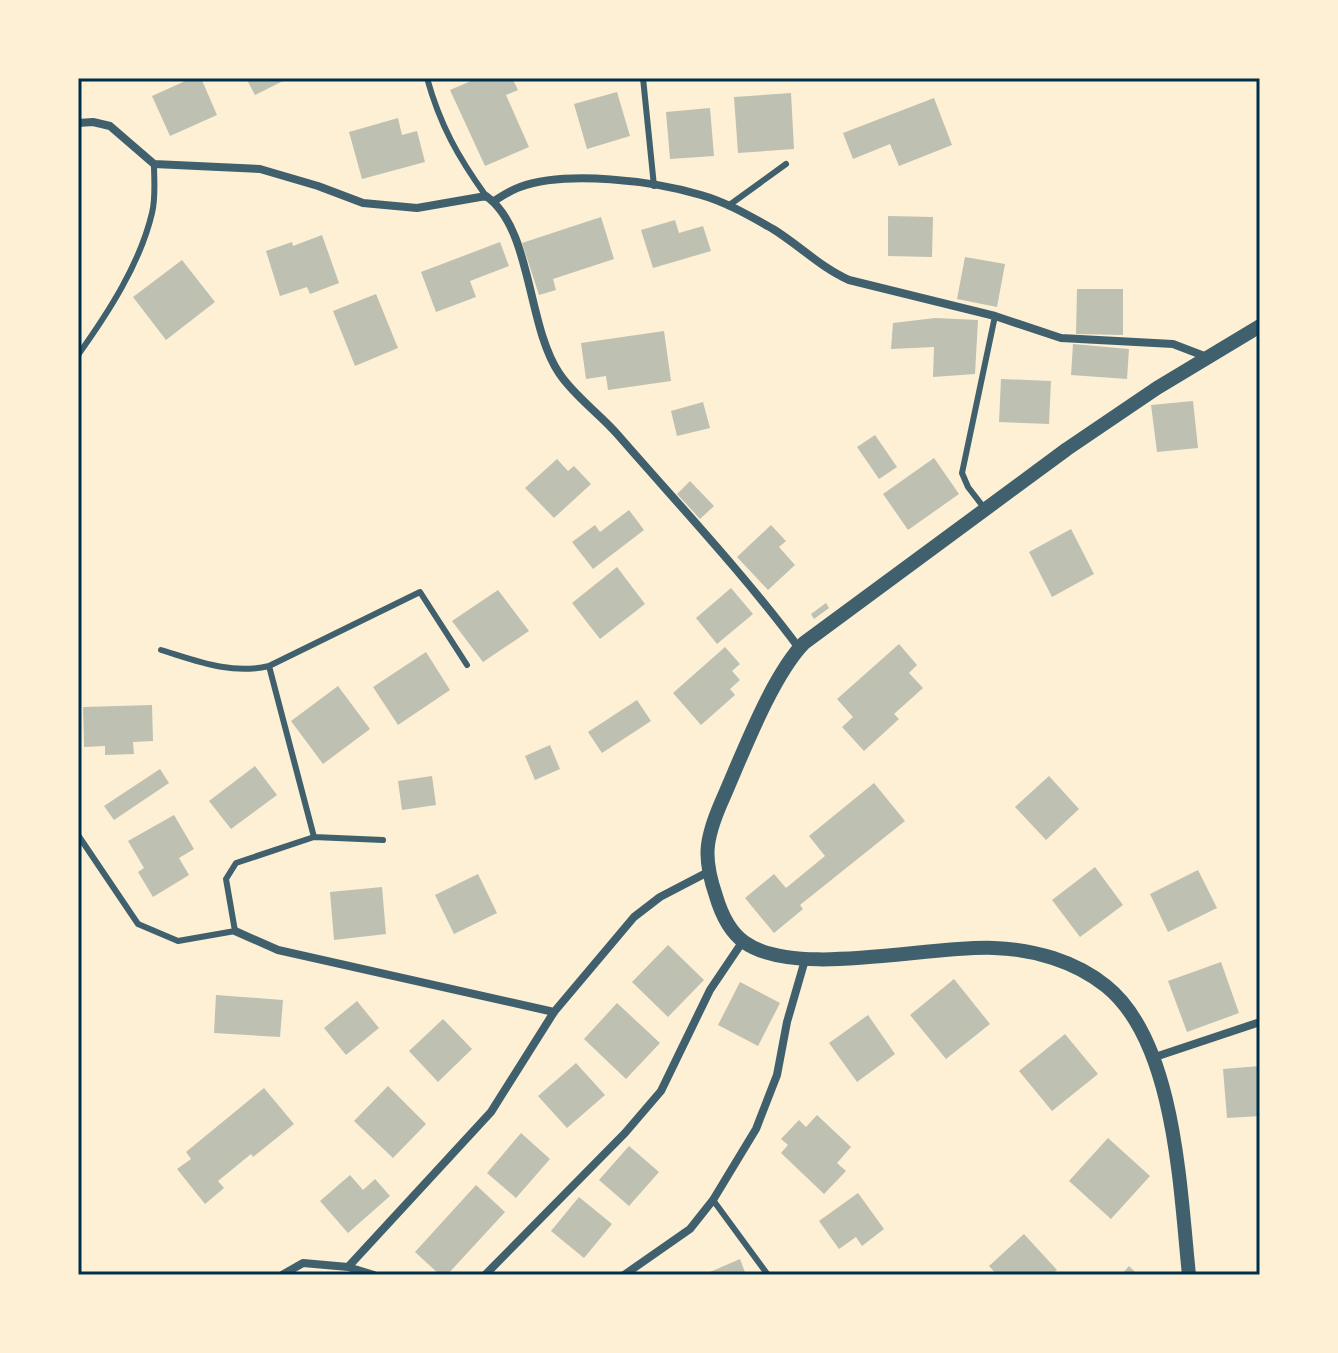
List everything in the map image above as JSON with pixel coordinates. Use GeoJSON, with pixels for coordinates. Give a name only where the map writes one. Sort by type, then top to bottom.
{"type":"FeatureCollection","features":[{"type":"Feature","properties":{"kind":"street"},"geometry":{"type":"LineString","coordinates":[[78,123],[110,126],[154,164],[260,169],[363,203],[417,208],[490,198],[520,187],[572,177],[608,179],[701,194],[776,231],[829,270],[849,280],[995,316],[1061,338],[1173,344],[1208,357]]}},
{"type":"Feature","properties":{"kind":"street"},"geometry":{"type":"LineString","coordinates":[[490,198],[501,207],[514,236],[547,351],[560,375],[603,418],[720,550],[799,648]]}},
{"type":"Feature","properties":{"kind":"street"},"geometry":{"type":"LineString","coordinates":[[1189,1275],[1172,1135],[1155,1057],[1135,1015],[1106,986],[1071,964],[1031,952],[992,948],[805,960],[773,956],[743,941],[726,923],[708,872],[706,843],[716,814],[772,692],[799,648],[1093,431],[1260,326]]}},
{"type":"Feature","properties":{"kind":"street"},"geometry":{"type":"LineString","coordinates":[[348,1267],[491,1112],[554,1012],[634,917],[660,897],[708,872]]}},
{"type":"Feature","properties":{"kind":"street"},"geometry":{"type":"LineString","coordinates":[[235,931],[278,950],[554,1012]]}},
{"type":"Feature","properties":{"kind":"street"},"geometry":{"type":"LineString","coordinates":[[485,1275],[625,1133],[661,1091],[710,990],[743,941]]}},
{"type":"Feature","properties":{"kind":"street"},"geometry":{"type":"LineString","coordinates":[[624,1275],[690,1229],[713,1200],[756,1129],[777,1075],[787,1022],[805,960]]}},
{"type":"Feature","properties":{"kind":"street"},"geometry":{"type":"LineString","coordinates":[[1155,1057],[1260,1022]]}},
{"type":"Feature","properties":{"kind":"street"},"geometry":{"type":"LineString","coordinates":[[282,1275],[303,1263],[348,1267],[374,1275]]}},
{"type":"Feature","properties":{"kind":"lane"},"geometry":{"type":"LineString","coordinates":[[427,78],[435,110],[457,156],[490,198]]}},
{"type":"Feature","properties":{"kind":"lane"},"geometry":{"type":"LineString","coordinates":[[643,78],[654,186]]}},
{"type":"Feature","properties":{"kind":"lane"},"geometry":{"type":"LineString","coordinates":[[78,355],[123,284],[142,246],[153,210],[154,164]]}},
{"type":"Feature","properties":{"kind":"lane"},"geometry":{"type":"LineString","coordinates":[[728,206],[786,164]]}},
{"type":"Feature","properties":{"kind":"lane"},"geometry":{"type":"LineString","coordinates":[[985,509],[968,487],[962,473],[968,432],[995,316]]}},
{"type":"Feature","properties":{"kind":"lane"},"geometry":{"type":"LineString","coordinates":[[161,650],[218,668],[252,670],[269,666],[420,592],[467,665]]}},
{"type":"Feature","properties":{"kind":"lane"},"geometry":{"type":"LineString","coordinates":[[269,666],[314,837]]}},
{"type":"Feature","properties":{"kind":"lane"},"geometry":{"type":"LineString","coordinates":[[78,835],[138,924],[178,941],[235,931],[226,879],[236,863],[314,837],[383,840]]}},
{"type":"Feature","properties":{"kind":"lane"},"geometry":{"type":"LineString","coordinates":[[713,1200],[768,1275]]}},
{"type":"Feature","properties":{"kind":"building"},"geometry":{"type":"Polygon","coordinates":[[[192,78],[201,78],[217,115],[170,136],[152,96],[192,78]]]}},
{"type":"Feature","properties":{"kind":"building"},"geometry":{"type":"Polygon","coordinates":[[[246,78],[289,78],[255,95],[246,78]]]}},
{"type":"Feature","properties":{"kind":"building"},"geometry":{"type":"Polygon","coordinates":[[[478,78],[512,78],[518,90],[506,95],[529,147],[485,166],[450,90],[478,78]]]}},
{"type":"Feature","properties":{"kind":"building"},"geometry":{"type":"Polygon","coordinates":[[[617,92],[630,136],[587,149],[574,104],[617,92]]]}},
{"type":"Feature","properties":{"kind":"building"},"geometry":{"type":"Polygon","coordinates":[[[791,93],[794,149],[738,153],[734,97],[791,93]]]}},
{"type":"Feature","properties":{"kind":"building"},"geometry":{"type":"Polygon","coordinates":[[[934,98],[952,145],[899,166],[890,144],[853,159],[843,133],[934,98]]]}},
{"type":"Feature","properties":{"kind":"building"},"geometry":{"type":"Polygon","coordinates":[[[710,108],[714,156],[670,159],[666,112],[710,108]]]}},
{"type":"Feature","properties":{"kind":"building"},"geometry":{"type":"Polygon","coordinates":[[[398,118],[402,135],[417,131],[425,162],[362,179],[349,132],[398,118]]]}},
{"type":"Feature","properties":{"kind":"building"},"geometry":{"type":"Polygon","coordinates":[[[888,216],[933,217],[932,257],[888,256],[888,216]]]}},
{"type":"Feature","properties":{"kind":"building"},"geometry":{"type":"Polygon","coordinates":[[[601,217],[614,259],[553,279],[556,290],[539,295],[522,243],[601,217]]]}},
{"type":"Feature","properties":{"kind":"building"},"geometry":{"type":"Polygon","coordinates":[[[675,220],[679,233],[703,226],[711,251],[653,268],[641,230],[675,220]]]}},
{"type":"Feature","properties":{"kind":"building"},"geometry":{"type":"Polygon","coordinates":[[[322,235],[339,283],[310,294],[307,287],[280,296],[266,251],[292,242],[293,246],[322,235]]]}},
{"type":"Feature","properties":{"kind":"building"},"geometry":{"type":"Polygon","coordinates":[[[500,242],[509,266],[470,281],[476,297],[436,312],[421,272],[500,242]]]}},
{"type":"Feature","properties":{"kind":"building"},"geometry":{"type":"Polygon","coordinates":[[[965,257],[1005,264],[997,307],[957,299],[965,257]]]}},
{"type":"Feature","properties":{"kind":"building"},"geometry":{"type":"Polygon","coordinates":[[[182,260],[215,302],[166,340],[133,297],[182,260]]]}},
{"type":"Feature","properties":{"kind":"building"},"geometry":{"type":"Polygon","coordinates":[[[1077,289],[1123,289],[1123,335],[1076,334],[1077,289]]]}},
{"type":"Feature","properties":{"kind":"building"},"geometry":{"type":"Polygon","coordinates":[[[376,294],[398,348],[355,366],[333,311],[376,294]]]}},
{"type":"Feature","properties":{"kind":"building"},"geometry":{"type":"Polygon","coordinates":[[[935,318],[978,320],[975,374],[933,377],[934,347],[891,349],[893,323],[935,318]]]}},
{"type":"Feature","properties":{"kind":"building"},"geometry":{"type":"Polygon","coordinates":[[[664,331],[671,381],[608,390],[606,376],[586,379],[581,343],[664,331]]]}},
{"type":"Feature","properties":{"kind":"building"},"geometry":{"type":"Polygon","coordinates":[[[1073,344],[1129,349],[1127,379],[1071,375],[1073,344]]]}},
{"type":"Feature","properties":{"kind":"building"},"geometry":{"type":"Polygon","coordinates":[[[1001,379],[1051,381],[1049,424],[999,422],[1001,379]]]}},
{"type":"Feature","properties":{"kind":"building"},"geometry":{"type":"Polygon","coordinates":[[[1193,401],[1198,448],[1157,452],[1151,405],[1193,401]]]}},
{"type":"Feature","properties":{"kind":"building"},"geometry":{"type":"Polygon","coordinates":[[[703,402],[710,428],[677,436],[671,411],[703,402]]]}},
{"type":"Feature","properties":{"kind":"building"},"geometry":{"type":"Polygon","coordinates":[[[875,435],[897,467],[879,479],[857,447],[875,435]]]}},
{"type":"Feature","properties":{"kind":"building"},"geometry":{"type":"Polygon","coordinates":[[[934,458],[959,494],[908,530],[883,494],[934,458]]]}},
{"type":"Feature","properties":{"kind":"building"},"geometry":{"type":"Polygon","coordinates":[[[557,459],[568,471],[574,466],[591,484],[554,518],[525,488],[557,459]]]}},
{"type":"Feature","properties":{"kind":"building"},"geometry":{"type":"Polygon","coordinates":[[[690,481],[714,506],[700,519],[677,494],[690,481]]]}},
{"type":"Feature","properties":{"kind":"building"},"geometry":{"type":"Polygon","coordinates":[[[629,510],[644,530],[593,569],[572,542],[595,525],[600,532],[629,510]]]}},
{"type":"Feature","properties":{"kind":"building"},"geometry":{"type":"Polygon","coordinates":[[[771,525],[786,541],[779,547],[795,565],[768,590],[737,557],[771,525]]]}},
{"type":"Feature","properties":{"kind":"building"},"geometry":{"type":"Polygon","coordinates":[[[1071,529],[1094,574],[1052,597],[1029,552],[1071,529]]]}},
{"type":"Feature","properties":{"kind":"building"},"geometry":{"type":"Polygon","coordinates":[[[617,567],[645,604],[600,639],[572,603],[617,567]]]}},
{"type":"Feature","properties":{"kind":"building"},"geometry":{"type":"Polygon","coordinates":[[[731,588],[753,614],[717,644],[696,618],[731,588]]]}},
{"type":"Feature","properties":{"kind":"building"},"geometry":{"type":"Polygon","coordinates":[[[498,590],[529,631],[483,662],[452,621],[498,590]]]}},
{"type":"Feature","properties":{"kind":"building"},"geometry":{"type":"Polygon","coordinates":[[[826,603],[829,608],[814,619],[811,614],[826,603]]]}},
{"type":"Feature","properties":{"kind":"building"},"geometry":{"type":"Polygon","coordinates":[[[899,644],[917,665],[909,673],[923,688],[894,714],[899,719],[864,751],[842,727],[853,717],[837,699],[899,644]]]}},
{"type":"Feature","properties":{"kind":"building"},"geometry":{"type":"Polygon","coordinates":[[[725,647],[740,664],[732,671],[740,680],[730,689],[735,695],[701,725],[673,693],[725,647]]]}},
{"type":"Feature","properties":{"kind":"building"},"geometry":{"type":"Polygon","coordinates":[[[426,652],[450,690],[398,725],[373,687],[426,652]]]}},
{"type":"Feature","properties":{"kind":"building"},"geometry":{"type":"Polygon","coordinates":[[[338,686],[370,729],[323,764],[291,721],[338,686]]]}},
{"type":"Feature","properties":{"kind":"building"},"geometry":{"type":"Polygon","coordinates":[[[637,700],[651,721],[602,753],[588,732],[637,700]]]}},
{"type":"Feature","properties":{"kind":"building"},"geometry":{"type":"Polygon","coordinates":[[[152,705],[153,741],[133,742],[134,754],[105,755],[105,746],[84,747],[83,707],[152,705]]]}},
{"type":"Feature","properties":{"kind":"building"},"geometry":{"type":"Polygon","coordinates":[[[550,745],[560,769],[535,780],[525,756],[550,745]]]}},
{"type":"Feature","properties":{"kind":"building"},"geometry":{"type":"Polygon","coordinates":[[[255,766],[277,795],[231,829],[209,801],[255,766]]]}},
{"type":"Feature","properties":{"kind":"building"},"geometry":{"type":"Polygon","coordinates":[[[160,769],[169,783],[114,820],[104,806],[160,769]]]}},
{"type":"Feature","properties":{"kind":"building"},"geometry":{"type":"Polygon","coordinates":[[[432,776],[436,805],[402,810],[398,781],[432,776]]]}},
{"type":"Feature","properties":{"kind":"building"},"geometry":{"type":"Polygon","coordinates":[[[1049,776],[1079,809],[1046,840],[1015,807],[1049,776]]]}},
{"type":"Feature","properties":{"kind":"building"},"geometry":{"type":"Polygon","coordinates":[[[874,783],[905,821],[800,905],[803,909],[774,933],[745,898],[774,874],[786,888],[825,856],[809,836],[874,783]]]}},
{"type":"Feature","properties":{"kind":"building"},"geometry":{"type":"Polygon","coordinates":[[[174,815],[194,849],[179,858],[189,875],[153,897],[138,872],[144,868],[128,841],[174,815]]]}},
{"type":"Feature","properties":{"kind":"building"},"geometry":{"type":"Polygon","coordinates":[[[1095,867],[1123,905],[1080,937],[1052,900],[1095,867]]]}},
{"type":"Feature","properties":{"kind":"building"},"geometry":{"type":"Polygon","coordinates":[[[1198,870],[1217,908],[1168,932],[1150,894],[1198,870]]]}},
{"type":"Feature","properties":{"kind":"building"},"geometry":{"type":"Polygon","coordinates":[[[478,874],[497,913],[454,934],[435,895],[478,874]]]}},
{"type":"Feature","properties":{"kind":"building"},"geometry":{"type":"Polygon","coordinates":[[[382,887],[386,934],[334,940],[330,892],[382,887]]]}},
{"type":"Feature","properties":{"kind":"building"},"geometry":{"type":"Polygon","coordinates":[[[668,945],[704,980],[668,1017],[632,982],[668,945]]]}},
{"type":"Feature","properties":{"kind":"building"},"geometry":{"type":"Polygon","coordinates":[[[1221,962],[1239,1013],[1187,1032],[1168,981],[1221,962]]]}},
{"type":"Feature","properties":{"kind":"building"},"geometry":{"type":"Polygon","coordinates":[[[954,979],[990,1024],[946,1059],[910,1015],[954,979]]]}},
{"type":"Feature","properties":{"kind":"building"},"geometry":{"type":"Polygon","coordinates":[[[740,982],[780,1003],[758,1046],[718,1025],[740,982]]]}},
{"type":"Feature","properties":{"kind":"building"},"geometry":{"type":"Polygon","coordinates":[[[216,995],[283,1000],[280,1037],[214,1033],[216,995]]]}},
{"type":"Feature","properties":{"kind":"building"},"geometry":{"type":"Polygon","coordinates":[[[357,1001],[379,1028],[346,1055],[324,1028],[357,1001]]]}},
{"type":"Feature","properties":{"kind":"building"},"geometry":{"type":"Polygon","coordinates":[[[617,1003],[660,1043],[626,1079],[584,1039],[617,1003]]]}},
{"type":"Feature","properties":{"kind":"building"},"geometry":{"type":"Polygon","coordinates":[[[868,1015],[895,1054],[857,1082],[829,1043],[868,1015]]]}},
{"type":"Feature","properties":{"kind":"building"},"geometry":{"type":"Polygon","coordinates":[[[443,1019],[472,1049],[438,1082],[409,1051],[443,1019]]]}},
{"type":"Feature","properties":{"kind":"building"},"geometry":{"type":"Polygon","coordinates":[[[1065,1034],[1098,1074],[1052,1111],[1019,1071],[1065,1034]]]}},
{"type":"Feature","properties":{"kind":"building"},"geometry":{"type":"Polygon","coordinates":[[[576,1063],[605,1095],[567,1128],[538,1096],[576,1063]]]}},
{"type":"Feature","properties":{"kind":"building"},"geometry":{"type":"Polygon","coordinates":[[[1260,1066],[1260,1116],[1227,1118],[1223,1069],[1260,1066]]]}},
{"type":"Feature","properties":{"kind":"building"},"geometry":{"type":"Polygon","coordinates":[[[388,1086],[426,1124],[393,1158],[354,1121],[388,1086]]]}},
{"type":"Feature","properties":{"kind":"building"},"geometry":{"type":"Polygon","coordinates":[[[264,1088],[294,1124],[218,1181],[224,1188],[205,1204],[177,1169],[191,1159],[186,1152],[264,1088]]]}},
{"type":"Feature","properties":{"kind":"building"},"geometry":{"type":"Polygon","coordinates":[[[817,1115],[851,1147],[837,1163],[846,1171],[824,1194],[781,1153],[788,1145],[781,1139],[799,1120],[806,1127],[817,1115]]]}},
{"type":"Feature","properties":{"kind":"building"},"geometry":{"type":"Polygon","coordinates":[[[521,1133],[550,1159],[516,1198],[487,1173],[521,1133]]]}},
{"type":"Feature","properties":{"kind":"building"},"geometry":{"type":"Polygon","coordinates":[[[1108,1138],[1150,1176],[1111,1219],[1069,1181],[1108,1138]]]}},
{"type":"Feature","properties":{"kind":"building"},"geometry":{"type":"Polygon","coordinates":[[[629,1146],[659,1172],[629,1206],[599,1180],[629,1146]]]}},
{"type":"Feature","properties":{"kind":"building"},"geometry":{"type":"Polygon","coordinates":[[[350,1175],[363,1190],[375,1179],[390,1196],[348,1233],[320,1201],[350,1175]]]}},
{"type":"Feature","properties":{"kind":"building"},"geometry":{"type":"Polygon","coordinates":[[[476,1185],[505,1212],[447,1275],[440,1275],[415,1252],[476,1185]]]}},
{"type":"Feature","properties":{"kind":"building"},"geometry":{"type":"Polygon","coordinates":[[[858,1193],[884,1229],[862,1246],[856,1237],[839,1249],[819,1221],[858,1193]]]}},
{"type":"Feature","properties":{"kind":"building"},"geometry":{"type":"Polygon","coordinates":[[[579,1197],[612,1224],[584,1258],[551,1231],[579,1197]]]}},
{"type":"Feature","properties":{"kind":"building"},"geometry":{"type":"Polygon","coordinates":[[[1024,1234],[1057,1270],[1051,1275],[997,1275],[989,1266],[1024,1234]]]}},
{"type":"Feature","properties":{"kind":"building"},"geometry":{"type":"Polygon","coordinates":[[[740,1259],[746,1275],[703,1275],[740,1259]]]}},
{"type":"Feature","properties":{"kind":"building"},"geometry":{"type":"Polygon","coordinates":[[[1129,1266],[1138,1275],[1121,1275],[1129,1266]]]}}]}
